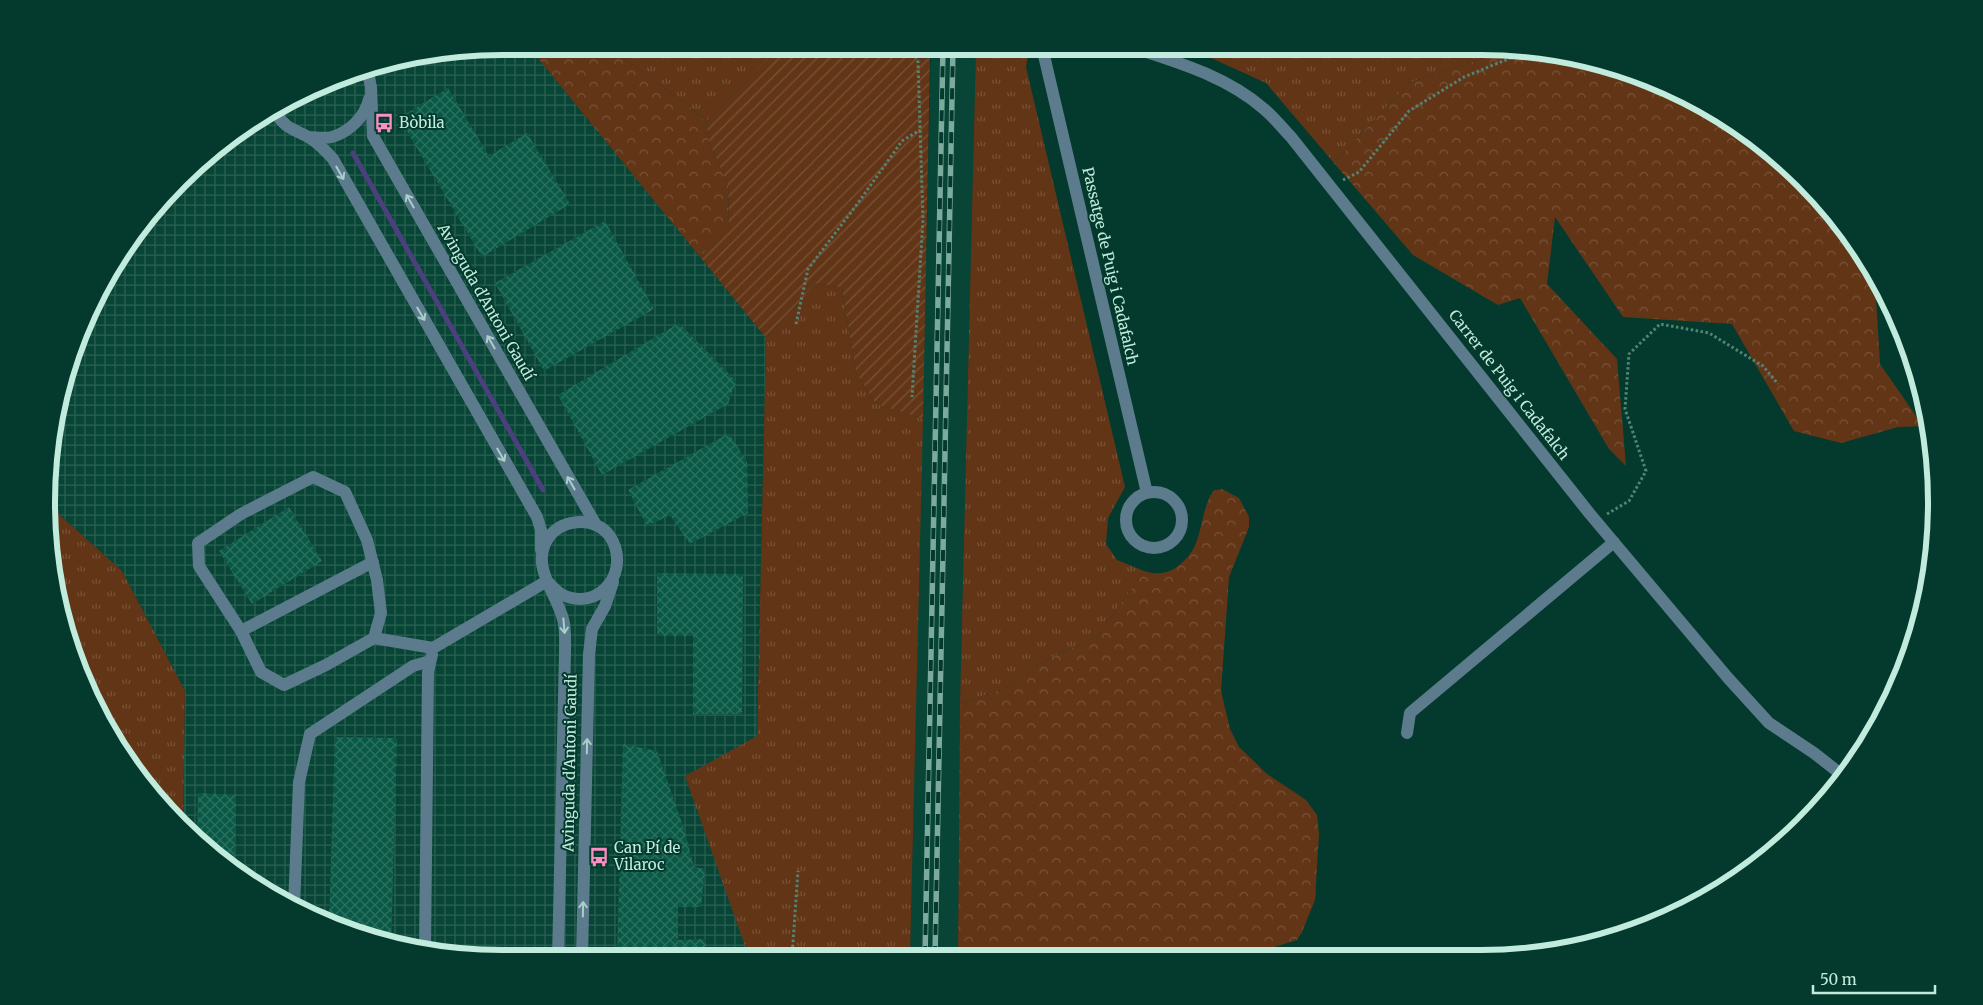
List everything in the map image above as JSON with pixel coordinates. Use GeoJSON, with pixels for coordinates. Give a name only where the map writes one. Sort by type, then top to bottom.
{"type":"FeatureCollection","features":[{"type":"Feature","properties":{"kind":"street","name":"Passatge de Puig i Cadafalch"},"geometry":{"type":"LineString","coordinates":[[1044,55],[1147,493]]}},
{"type":"Feature","properties":{"kind":"street","name":"Carrer de Puig i Cadafalch"},"geometry":{"type":"LineString","coordinates":[[1155,55],[1195,68],[1240,92],[1264,109],[1291,137],[1596,520],[1728,678],[1769,723],[1814,753],[1838,772]]}},
{"type":"Feature","properties":{"kind":"street","name":"Avinguda d'Antoni Gaudí"},"geometry":{"type":"LineString","coordinates":[[368,76],[371,88],[373,136],[596,525]]}},
{"type":"Feature","properties":{"kind":"street","name":"Avinguda d'Antoni Gaudí"},"geometry":{"type":"LineString","coordinates":[[308,137],[331,137],[347,130],[360,118],[369,102],[371,88]]}},
{"type":"Feature","properties":{"kind":"street","name":"Avinguda d'Antoni Gaudí"},"geometry":{"type":"LineString","coordinates":[[278,116],[293,132],[308,137],[326,150],[333,159],[537,518],[541,530],[542,555]]}},
{"type":"Feature","properties":{"kind":"street"},"geometry":{"type":"LineString","coordinates":[[374,638],[381,614],[377,580],[367,540],[344,492],[313,477],[241,514],[198,543],[199,566],[241,631],[261,672],[284,685],[326,666],[374,638],[433,648],[547,581]]}},
{"type":"Feature","properties":{"kind":"street"},"geometry":{"type":"LineString","coordinates":[[1157,492],[1170,497],[1176,502],[1181,511],[1182,522],[1178,534],[1168,545],[1158,548],[1140,545],[1133,539],[1126,522],[1129,507],[1135,499],[1147,493],[1157,492]]}},
{"type":"Feature","properties":{"kind":"street"},"geometry":{"type":"LineString","coordinates":[[580,522],[596,525],[607,533],[616,547],[618,560],[616,574],[603,590],[595,596],[582,599],[572,598],[560,593],[547,581],[542,568],[542,555],[549,538],[563,525],[580,522]]}},
{"type":"Feature","properties":{"kind":"street"},"geometry":{"type":"LineString","coordinates":[[1407,733],[1410,713],[1614,542]]}},
{"type":"Feature","properties":{"kind":"street"},"geometry":{"type":"LineString","coordinates":[[241,631],[373,562]]}},
{"type":"Feature","properties":{"kind":"street","name":"Avinguda d'Antoni Gaudí"},"geometry":{"type":"LineString","coordinates":[[582,950],[589,654],[592,629],[605,606],[616,574]]}},
{"type":"Feature","properties":{"kind":"street","name":"Avinguda d'Antoni Gaudí"},"geometry":{"type":"LineString","coordinates":[[547,581],[564,620],[565,653],[558,950]]}},
{"type":"Feature","properties":{"kind":"street"},"geometry":{"type":"LineString","coordinates":[[425,943],[428,672],[433,648]]}},
{"type":"Feature","properties":{"kind":"street"},"geometry":{"type":"LineString","coordinates":[[294,898],[299,782],[310,734],[413,666],[430,661]]}},
{"type":"Feature","properties":{"kind":"path"},"geometry":{"type":"LineString","coordinates":[[912,396],[923,220],[918,62],[915,55]]}},
{"type":"Feature","properties":{"kind":"path"},"geometry":{"type":"LineString","coordinates":[[1331,187],[1358,172],[1409,111],[1464,77],[1514,56]]}},
{"type":"Feature","properties":{"kind":"path"},"geometry":{"type":"LineString","coordinates":[[796,324],[808,269],[858,204],[902,140],[920,130]]}},
{"type":"Feature","properties":{"kind":"path"},"geometry":{"type":"LineString","coordinates":[[1596,520],[1628,501],[1646,471],[1625,409],[1628,354],[1660,324],[1708,333],[1763,366],[1778,384]]}},
{"type":"Feature","properties":{"kind":"path"},"geometry":{"type":"LineString","coordinates":[[792,950],[798,871]]}},
{"type":"Feature","properties":{"kind":"shaded area"},"geometry":{"type":"Polygon","coordinates":[[[535,55],[766,338],[757,736],[745,950],[502,950],[444,946],[387,935],[331,916],[305,904],[254,875],[207,839],[183,816],[185,691],[122,571],[55,511],[56,473],[59,444],[70,387],[89,331],[115,279],[147,230],[186,186],[230,147],[279,115],[331,89],[387,70],[444,59],[473,56],[535,55]]]}},
{"type":"Feature","properties":{"kind":"shaded area"},"geometry":{"type":"Polygon","coordinates":[[[931,55],[976,55],[960,704],[958,950],[910,950],[931,55]]]}},
{"type":"Feature","properties":{"kind":"green space"},"geometry":{"type":"Polygon","coordinates":[[[535,55],[619,55],[694,110],[706,122],[709,142],[728,185],[729,227],[700,257],[535,55]]]}},
{"type":"Feature","properties":{"kind":"green space"},"geometry":{"type":"Polygon","coordinates":[[[619,55],[770,55],[706,122],[694,110],[619,55]]]}},
{"type":"Feature","properties":{"kind":"green space"},"geometry":{"type":"Polygon","coordinates":[[[770,55],[874,55],[930,59],[923,419],[876,404],[856,373],[842,288],[816,283],[766,338],[700,257],[729,227],[728,185],[709,142],[706,122],[770,55]]]}},
{"type":"Feature","properties":{"kind":"green space"},"geometry":{"type":"Polygon","coordinates":[[[874,55],[930,55],[930,59],[874,55]]]}},
{"type":"Feature","properties":{"kind":"green space"},"geometry":{"type":"Polygon","coordinates":[[[976,55],[1028,55],[1026,67],[1125,487],[1108,518],[1106,544],[1117,560],[1144,571],[1098,636],[1042,662],[1013,685],[960,704],[976,55]]]}},
{"type":"Feature","properties":{"kind":"green space"},"geometry":{"type":"Polygon","coordinates":[[[1205,55],[1492,55],[1409,83],[1334,163],[1266,83],[1205,55]]]}},
{"type":"Feature","properties":{"kind":"green space"},"geometry":{"type":"Polygon","coordinates":[[[1492,55],[1539,59],[1596,70],[1652,89],[1678,101],[1729,130],[1753,147],[1797,186],[1836,230],[1853,254],[1876,293],[1880,364],[1920,422],[1921,426],[1898,427],[1841,443],[1794,431],[1732,324],[1623,317],[1555,217],[1547,284],[1617,359],[1626,466],[1609,449],[1520,298],[1498,305],[1413,255],[1334,163],[1409,83],[1492,55]]]}},
{"type":"Feature","properties":{"kind":"green space"},"geometry":{"type":"Polygon","coordinates":[[[816,283],[842,288],[856,373],[876,404],[923,419],[910,950],[746,950],[685,776],[757,736],[766,338],[816,283]]]}},
{"type":"Feature","properties":{"kind":"green space"},"geometry":{"type":"Polygon","coordinates":[[[1222,489],[1239,498],[1249,517],[1249,527],[1229,577],[1221,691],[1230,729],[1239,747],[1267,774],[1306,800],[1317,815],[1319,833],[1315,900],[1302,932],[1297,940],[1264,950],[958,950],[960,704],[1013,685],[1042,662],[1098,636],[1144,571],[1153,573],[1165,572],[1177,567],[1186,559],[1197,541],[1208,501],[1213,491],[1222,489]]]}},
{"type":"Feature","properties":{"kind":"green space"},"geometry":{"type":"Polygon","coordinates":[[[55,511],[122,571],[185,691],[183,816],[147,775],[130,751],[101,700],[89,674],[70,618],[64,590],[59,561],[55,511]]]}},
{"type":"Feature","properties":{"kind":"building"},"geometry":{"type":"Polygon","coordinates":[[[448,88],[489,156],[527,133],[570,204],[482,257],[399,118],[448,88]]]}},
{"type":"Feature","properties":{"kind":"building"},"geometry":{"type":"Polygon","coordinates":[[[605,221],[654,309],[544,371],[495,283],[605,221]]]}},
{"type":"Feature","properties":{"kind":"building"},"geometry":{"type":"Polygon","coordinates":[[[679,323],[736,381],[728,404],[602,475],[558,395],[679,323]]]}},
{"type":"Feature","properties":{"kind":"building"},"geometry":{"type":"Polygon","coordinates":[[[729,433],[747,462],[748,513],[690,544],[670,515],[647,526],[628,490],[729,433]]]}},
{"type":"Feature","properties":{"kind":"building"},"geometry":{"type":"Polygon","coordinates":[[[289,507],[322,561],[252,604],[219,551],[289,507]]]}},
{"type":"Feature","properties":{"kind":"building"},"geometry":{"type":"Polygon","coordinates":[[[657,573],[743,574],[742,714],[693,714],[693,636],[657,636],[657,573]]]}},
{"type":"Feature","properties":{"kind":"building"},"geometry":{"type":"Polygon","coordinates":[[[335,737],[397,738],[391,936],[329,915],[335,737]]]}},
{"type":"Feature","properties":{"kind":"building"},"geometry":{"type":"Polygon","coordinates":[[[623,744],[657,751],[684,829],[694,867],[705,869],[701,907],[678,907],[678,940],[706,939],[706,950],[617,950],[623,744]]]}},
{"type":"Feature","properties":{"kind":"building"},"geometry":{"type":"Polygon","coordinates":[[[198,793],[236,795],[234,861],[197,830],[198,793]]]}},
{"type":"Feature","properties":{"kind":"waterway"},"geometry":{"type":"LineString","coordinates":[[353,153],[543,490]]}},
{"type":"Feature","properties":{"kind":"railway"},"geometry":{"type":"LineString","coordinates":[[925,950],[943,55]]}},
{"type":"Feature","properties":{"kind":"railway"},"geometry":{"type":"LineString","coordinates":[[935,950],[953,55]]}},
{"type":"Feature","properties":{"kind":"place","name":"Bòbila"},"geometry":{"type":"Point","coordinates":[384,123]}},
{"type":"Feature","properties":{"kind":"place","name":"Can Pí de Vilaroc"},"geometry":{"type":"Point","coordinates":[599,857]}}]}
